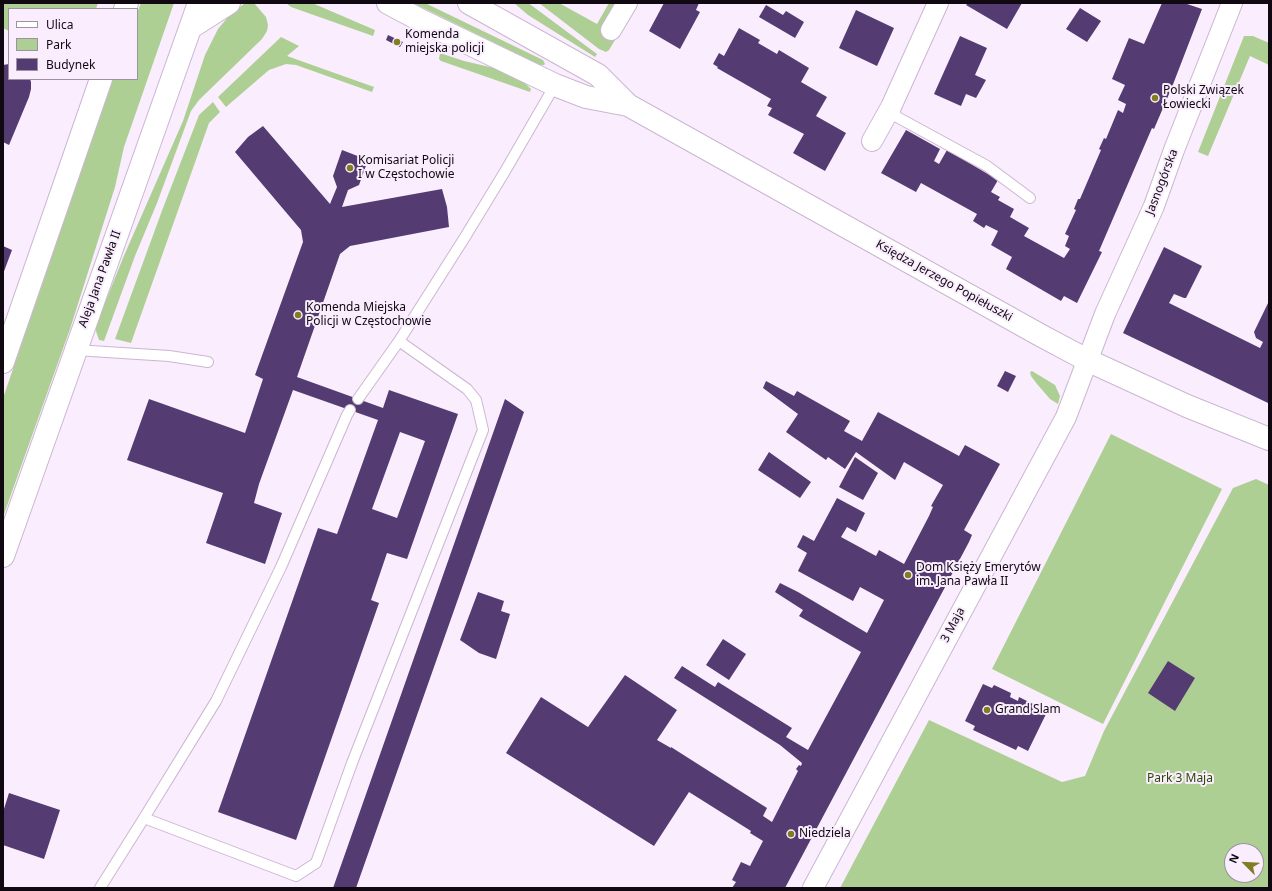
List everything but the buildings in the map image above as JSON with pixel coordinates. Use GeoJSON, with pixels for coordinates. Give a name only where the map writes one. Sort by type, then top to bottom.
{"type":"FeatureCollection","features":[{"type":"Feature","properties":{"kind":"main road","name":"Aleja Jana Pawła II"},"geometry":{"type":"LineString","coordinates":[[3,556],[199,3]]}},
{"type":"Feature","properties":{"kind":"main road"},"geometry":{"type":"LineString","coordinates":[[190,28],[229,3]]}},
{"type":"Feature","properties":{"kind":"main road","name":"Księdza Jerzego Popiełuszki"},"geometry":{"type":"LineString","coordinates":[[388,3],[555,85],[586,97],[628,105]]}},
{"type":"Feature","properties":{"kind":"main road","name":"Księdza Jerzego Popiełuszki"},"geometry":{"type":"LineString","coordinates":[[471,4],[598,75],[628,105],[1087,360],[1187,406],[1269,439]]}},
{"type":"Feature","properties":{"kind":"main road"},"geometry":{"type":"LineString","coordinates":[[3,362],[101,80]]}},
{"type":"Feature","properties":{"kind":"street"},"geometry":{"type":"LineString","coordinates":[[611,30],[627,3]]}},
{"type":"Feature","properties":{"kind":"street"},"geometry":{"type":"LineString","coordinates":[[872,141],[891,107],[938,3]]}},
{"type":"Feature","properties":{"kind":"street","name":"Jasnogórska"},"geometry":{"type":"LineString","coordinates":[[1087,360],[1105,314],[1154,206],[1174,150],[1232,3]]}},
{"type":"Feature","properties":{"kind":"street","name":"3 Maja"},"geometry":{"type":"LineString","coordinates":[[813,888],[1066,417],[1087,360]]}},
{"type":"Feature","properties":{"kind":"lane"},"geometry":{"type":"LineString","coordinates":[[358,399],[399,341],[488,198],[555,85]]}},
{"type":"Feature","properties":{"kind":"lane"},"geometry":{"type":"LineString","coordinates":[[891,107],[897,117],[987,166],[1030,198]]}},
{"type":"Feature","properties":{"kind":"lane"},"geometry":{"type":"LineString","coordinates":[[144,818],[296,876],[316,863],[352,764],[483,430],[476,400],[467,389],[399,341]]}},
{"type":"Feature","properties":{"kind":"lane"},"geometry":{"type":"LineString","coordinates":[[75,350],[169,356],[208,362]]}},
{"type":"Feature","properties":{"kind":"lane"},"geometry":{"type":"LineString","coordinates":[[100,888],[216,701],[281,566],[350,410]]}},
{"type":"Feature","properties":{"kind":"green space"},"geometry":{"type":"Polygon","coordinates":[[[3,3],[98,3],[96,8],[8,8],[8,30],[3,28],[3,3]]]}},
{"type":"Feature","properties":{"kind":"green space"},"geometry":{"type":"Polygon","coordinates":[[[141,3],[174,3],[124,147],[115,187],[70,329],[3,517],[3,398],[113,80],[138,80],[138,10],[141,3]]]}},
{"type":"Feature","properties":{"kind":"green space"},"geometry":{"type":"Polygon","coordinates":[[[245,3],[254,3],[266,17],[268,25],[267,31],[262,39],[199,100],[191,111],[104,341],[99,340],[95,328],[123,258],[183,121],[205,55],[218,29],[228,17],[245,3]]]}},
{"type":"Feature","properties":{"kind":"green space"},"geometry":{"type":"Polygon","coordinates":[[[286,3],[312,3],[375,30],[373,36],[291,7],[286,3]]]}},
{"type":"Feature","properties":{"kind":"green space"},"geometry":{"type":"Polygon","coordinates":[[[413,3],[425,3],[543,60],[545,64],[540,65],[413,3]]]}},
{"type":"Feature","properties":{"kind":"green space"},"geometry":{"type":"Polygon","coordinates":[[[514,3],[528,3],[597,54],[595,57],[528,15],[514,3]]]}},
{"type":"Feature","properties":{"kind":"green space"},"geometry":{"type":"Polygon","coordinates":[[[539,3],[559,3],[597,24],[609,3],[615,3],[601,32],[615,40],[606,52],[599,49],[539,3]]]}},
{"type":"Feature","properties":{"kind":"green space"},"geometry":{"type":"Polygon","coordinates":[[[1244,36],[1253,36],[1269,43],[1269,65],[1250,56],[1208,156],[1198,152],[1244,36]]]}},
{"type":"Feature","properties":{"kind":"green space"},"geometry":{"type":"Polygon","coordinates":[[[281,37],[299,46],[287,56],[374,87],[372,92],[296,65],[286,64],[269,70],[226,107],[218,97],[281,37]]]}},
{"type":"Feature","properties":{"kind":"green space"},"geometry":{"type":"Polygon","coordinates":[[[440,53],[464,61],[494,68],[525,83],[531,89],[530,92],[441,61],[439,59],[440,53]]]}},
{"type":"Feature","properties":{"kind":"green space"},"geometry":{"type":"Polygon","coordinates":[[[213,102],[220,112],[209,123],[131,343],[115,339],[199,115],[213,102]]]}},
{"type":"Feature","properties":{"kind":"green space"},"geometry":{"type":"Polygon","coordinates":[[[1032,371],[1055,385],[1060,396],[1058,404],[1050,399],[1037,384],[1031,376],[1030,372],[1032,371]]]}},
{"type":"Feature","properties":{"kind":"green space"},"geometry":{"type":"Polygon","coordinates":[[[1111,434],[1222,489],[1103,724],[992,669],[1111,434]]]}},
{"type":"Feature","properties":{"kind":"green space","name":"Park 3 Maja"},"geometry":{"type":"Polygon","coordinates":[[[1256,479],[1269,485],[1269,888],[840,888],[929,720],[1062,782],[1085,776],[1104,731],[1233,488],[1256,479]]]}},
{"type":"Feature","properties":{"kind":"place","name":"Komenda miejska policji"},"geometry":{"type":"Point","coordinates":[397,42]}},
{"type":"Feature","properties":{"kind":"place","name":"Polski Związek Łowiecki"},"geometry":{"type":"Point","coordinates":[1155,98]}},
{"type":"Feature","properties":{"kind":"place","name":"Komisariat Policji I w Częstochowie"},"geometry":{"type":"Point","coordinates":[350,168]}},
{"type":"Feature","properties":{"kind":"place","name":"Komenda Miejska Policji w Częstochowie"},"geometry":{"type":"Point","coordinates":[298,315]}},
{"type":"Feature","properties":{"kind":"place","name":"Dom Księży Emerytów im. Jana Pawła II"},"geometry":{"type":"Point","coordinates":[908,575]}},
{"type":"Feature","properties":{"kind":"place","name":"Grand Slam"},"geometry":{"type":"Point","coordinates":[987,710]}},
{"type":"Feature","properties":{"kind":"place","name":"Niedziela"},"geometry":{"type":"Point","coordinates":[791,834]}}]}
